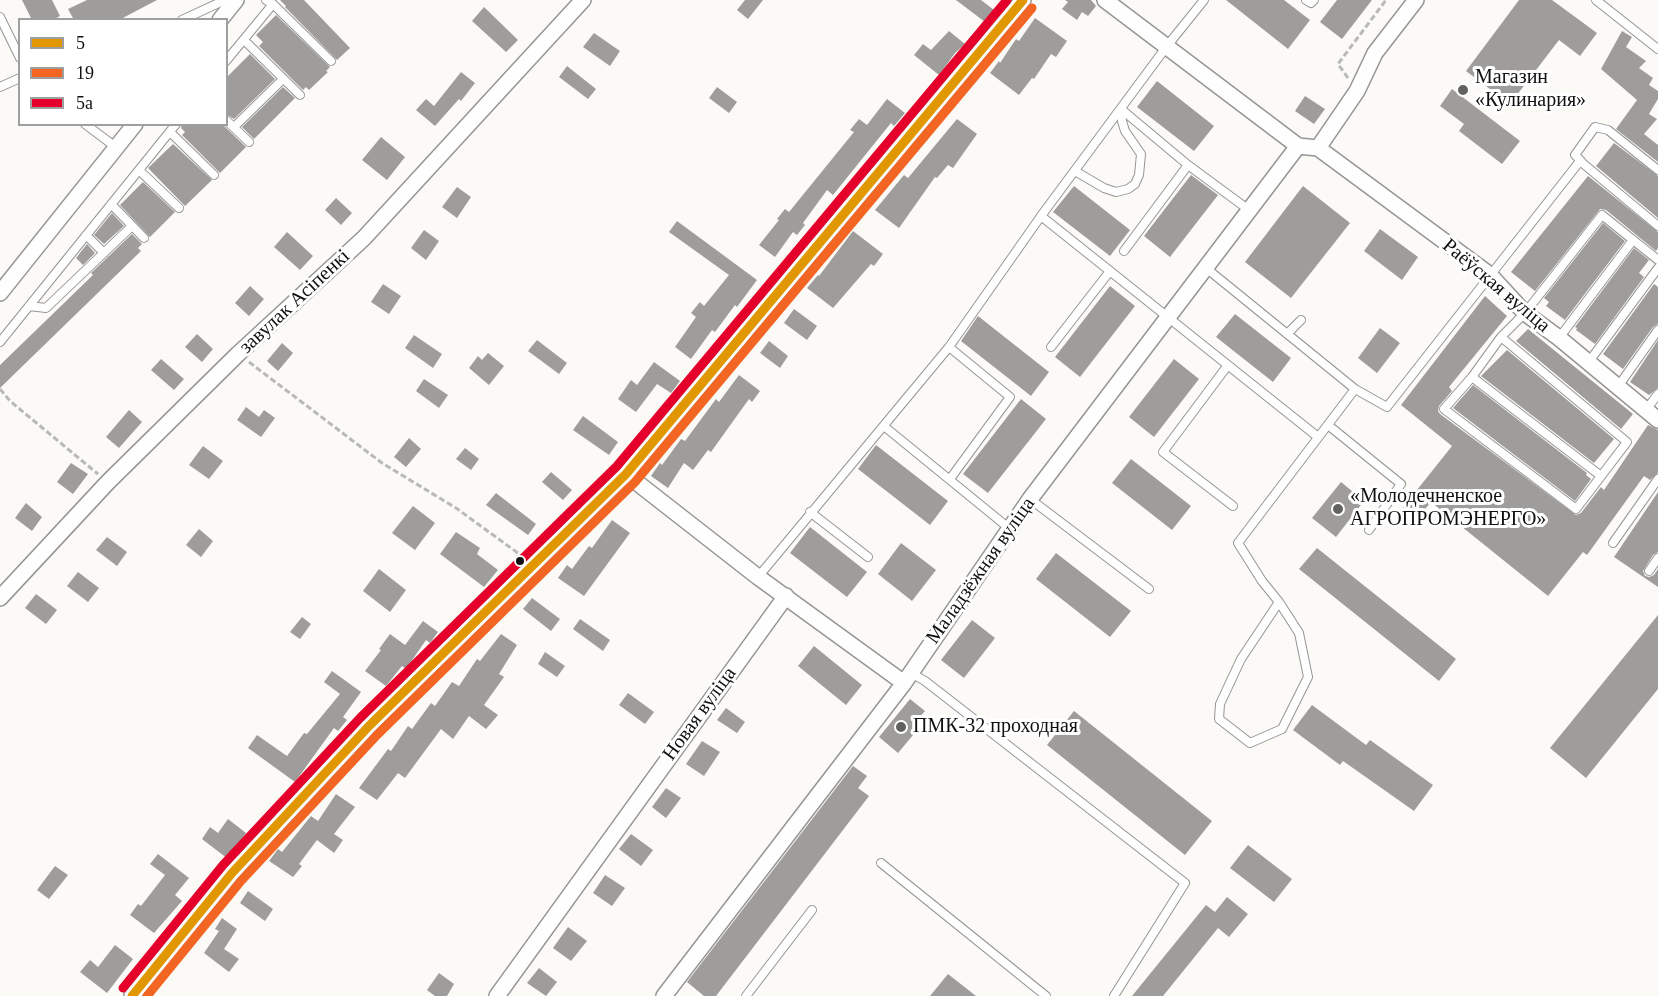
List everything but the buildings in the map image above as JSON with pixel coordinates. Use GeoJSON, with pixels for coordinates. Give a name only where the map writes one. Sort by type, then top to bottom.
{"type":"FeatureCollection","features":[{"type":"Feature","properties":{"kind":"street"},"geometry":{"type":"LineString","coordinates":[[222,18],[236,0]]}},
{"type":"Feature","properties":{"kind":"street","name":"завулак Асіпенкі"},"geometry":{"type":"LineString","coordinates":[[0,598],[108,482],[238,354],[364,238],[583,0]]}},
{"type":"Feature","properties":{"kind":"street"},"geometry":{"type":"LineString","coordinates":[[132,996],[232,873],[369,726],[626,474],[1023,0]]}},
{"type":"Feature","properties":{"kind":"street"},"geometry":{"type":"LineString","coordinates":[[1105,0],[1298,146],[1318,148],[1357,91],[1375,53],[1416,0]]}},
{"type":"Feature","properties":{"kind":"street"},"geometry":{"type":"LineString","coordinates":[[0,293],[133,126]]}},
{"type":"Feature","properties":{"kind":"street","name":"Маладзёжная вуліца"},"geometry":{"type":"LineString","coordinates":[[667,995],[907,678],[1030,499],[1298,146]]}},
{"type":"Feature","properties":{"kind":"street","name":"Раёўская вуліца"},"geometry":{"type":"LineString","coordinates":[[1318,148],[1490,275],[1525,313],[1559,338],[1658,420]]}},
{"type":"Feature","properties":{"kind":"street"},"geometry":{"type":"LineString","coordinates":[[626,474],[758,577],[907,678]]}},
{"type":"Feature","properties":{"kind":"street","name":"Новая вуліца"},"geometry":{"type":"LineString","coordinates":[[497,996],[786,596]]}},
{"type":"Feature","properties":{"kind":"lane"},"geometry":{"type":"LineString","coordinates":[[186,18],[225,0]]}},
{"type":"Feature","properties":{"kind":"lane"},"geometry":{"type":"LineString","coordinates":[[758,577],[810,512],[885,427],[949,347],[1041,216],[1167,46],[1204,0]]}},
{"type":"Feature","properties":{"kind":"lane"},"geometry":{"type":"LineString","coordinates":[[1306,0],[1311,3],[1314,0]]}},
{"type":"Feature","properties":{"kind":"lane"},"geometry":{"type":"LineString","coordinates":[[1596,0],[1658,49]]}},
{"type":"Feature","properties":{"kind":"lane"},"geometry":{"type":"LineString","coordinates":[[228,60],[269,2],[331,61]]}},
{"type":"Feature","properties":{"kind":"lane"},"geometry":{"type":"LineString","coordinates":[[0,17],[18,54]]}},
{"type":"Feature","properties":{"kind":"lane"},"geometry":{"type":"LineString","coordinates":[[244,40],[300,95]]}},
{"type":"Feature","properties":{"kind":"lane"},"geometry":{"type":"LineString","coordinates":[[0,87],[18,79]]}},
{"type":"Feature","properties":{"kind":"lane"},"geometry":{"type":"LineString","coordinates":[[234,127],[283,79]]}},
{"type":"Feature","properties":{"kind":"lane"},"geometry":{"type":"LineString","coordinates":[[1121,109],[1188,165],[1249,210]]}},
{"type":"Feature","properties":{"kind":"lane"},"geometry":{"type":"LineString","coordinates":[[1075,171],[1104,188],[1116,192],[1128,189],[1135,184],[1139,175],[1141,154],[1125,131],[1121,109]]}},
{"type":"Feature","properties":{"kind":"lane"},"geometry":{"type":"LineString","coordinates":[[228,122],[249,142]]}},
{"type":"Feature","properties":{"kind":"lane"},"geometry":{"type":"LineString","coordinates":[[88,126],[117,147]]}},
{"type":"Feature","properties":{"kind":"lane"},"geometry":{"type":"LineString","coordinates":[[0,342],[174,126]]}},
{"type":"Feature","properties":{"kind":"lane"},"geometry":{"type":"LineString","coordinates":[[1658,170],[1608,130],[1595,127],[1575,155],[1658,226]]}},
{"type":"Feature","properties":{"kind":"lane"},"geometry":{"type":"LineString","coordinates":[[170,132],[214,176]]}},
{"type":"Feature","properties":{"kind":"lane"},"geometry":{"type":"LineString","coordinates":[[1206,268],[1355,389],[1387,407],[1581,161]]}},
{"type":"Feature","properties":{"kind":"lane"},"geometry":{"type":"LineString","coordinates":[[1124,251],[1188,165]]}},
{"type":"Feature","properties":{"kind":"lane"},"geometry":{"type":"LineString","coordinates":[[140,170],[179,208]]}},
{"type":"Feature","properties":{"kind":"lane"},"geometry":{"type":"LineString","coordinates":[[111,204],[144,238]]}},
{"type":"Feature","properties":{"kind":"lane"},"geometry":{"type":"LineString","coordinates":[[1502,337],[1627,442],[1576,509],[1444,409],[1502,337],[1525,313],[1602,215],[1658,260]]}},
{"type":"Feature","properties":{"kind":"lane"},"geometry":{"type":"LineString","coordinates":[[1041,216],[1318,437]]}},
{"type":"Feature","properties":{"kind":"lane"},"geometry":{"type":"LineString","coordinates":[[29,306],[46,308],[132,226]]}},
{"type":"Feature","properties":{"kind":"lane"},"geometry":{"type":"LineString","coordinates":[[86,235],[104,253]]}},
{"type":"Feature","properties":{"kind":"lane"},"geometry":{"type":"LineString","coordinates":[[1559,338],[1633,240]]}},
{"type":"Feature","properties":{"kind":"lane"},"geometry":{"type":"LineString","coordinates":[[1588,363],[1658,268]]}},
{"type":"Feature","properties":{"kind":"lane"},"geometry":{"type":"LineString","coordinates":[[1051,347],[1110,271]]}},
{"type":"Feature","properties":{"kind":"lane"},"geometry":{"type":"LineString","coordinates":[[1287,334],[1301,320]]}},
{"type":"Feature","properties":{"kind":"lane"},"geometry":{"type":"LineString","coordinates":[[1617,388],[1658,330]]}},
{"type":"Feature","properties":{"kind":"lane"},"geometry":{"type":"LineString","coordinates":[[949,347],[1010,397],[950,479]]}},
{"type":"Feature","properties":{"kind":"lane"},"geometry":{"type":"LineString","coordinates":[[1228,365],[1163,452],[1233,506]]}},
{"type":"Feature","properties":{"kind":"lane"},"geometry":{"type":"LineString","coordinates":[[1472,377],[1601,476]]}},
{"type":"Feature","properties":{"kind":"lane"},"geometry":{"type":"LineString","coordinates":[[1279,602],[1241,659],[1220,704],[1219,719],[1250,743],[1282,729],[1308,677],[1299,633],[1279,602],[1262,581],[1238,543],[1355,389]]}},
{"type":"Feature","properties":{"kind":"lane"},"geometry":{"type":"LineString","coordinates":[[1646,410],[1658,394]]}},
{"type":"Feature","properties":{"kind":"lane"},"geometry":{"type":"LineString","coordinates":[[1329,424],[1401,484],[1369,530]]}},
{"type":"Feature","properties":{"kind":"lane"},"geometry":{"type":"LineString","coordinates":[[885,427],[1010,529]]}},
{"type":"Feature","properties":{"kind":"lane"},"geometry":{"type":"LineString","coordinates":[[1613,543],[1658,479]]}},
{"type":"Feature","properties":{"kind":"lane"},"geometry":{"type":"LineString","coordinates":[[1030,499],[1149,589]]}},
{"type":"Feature","properties":{"kind":"lane"},"geometry":{"type":"LineString","coordinates":[[810,512],[868,556]]}},
{"type":"Feature","properties":{"kind":"lane"},"geometry":{"type":"LineString","coordinates":[[1649,571],[1658,558]]}},
{"type":"Feature","properties":{"kind":"lane"},"geometry":{"type":"LineString","coordinates":[[907,678],[925,681],[1185,883],[1113,996]]}},
{"type":"Feature","properties":{"kind":"lane"},"geometry":{"type":"LineString","coordinates":[[881,863],[1046,996]]}},
{"type":"Feature","properties":{"kind":"lane"},"geometry":{"type":"LineString","coordinates":[[746,996],[812,910]]}},
{"type":"Feature","properties":{"kind":"path"},"geometry":{"type":"LineString","coordinates":[[1357,91],[1338,64],[1386,0]]}},
{"type":"Feature","properties":{"kind":"path"},"geometry":{"type":"LineString","coordinates":[[238,354],[382,463],[456,508],[533,564]]}},
{"type":"Feature","properties":{"kind":"path"},"geometry":{"type":"LineString","coordinates":[[0,389],[10,401],[108,482]]}},
{"type":"Feature","properties":{"kind":"transit line","name":"5а"},"geometry":{"type":"LineString","coordinates":[[123,988],[223,865],[360,718],[617,466],[1007,0]]}},
{"type":"Feature","properties":{"kind":"transit line","name":"5"},"geometry":{"type":"LineString","coordinates":[[132,996],[232,873],[369,726],[626,474],[1023,0]]}},
{"type":"Feature","properties":{"kind":"transit line","name":"19"},"geometry":{"type":"LineString","coordinates":[[147,996],[241,881],[378,734],[635,482],[1032,8]]}},
{"type":"Feature","properties":{"kind":"place","name":"Магазин «Кулинария»"},"geometry":{"type":"Point","coordinates":[1463,90]}},
{"type":"Feature","properties":{"kind":"place","name":"«Молодечненское АГРОПРОМЭНЕРГО»"},"geometry":{"type":"Point","coordinates":[1338,509]}},
{"type":"Feature","properties":{"kind":"place","name":"ПМК-32 проходная"},"geometry":{"type":"Point","coordinates":[901,727]}}]}
